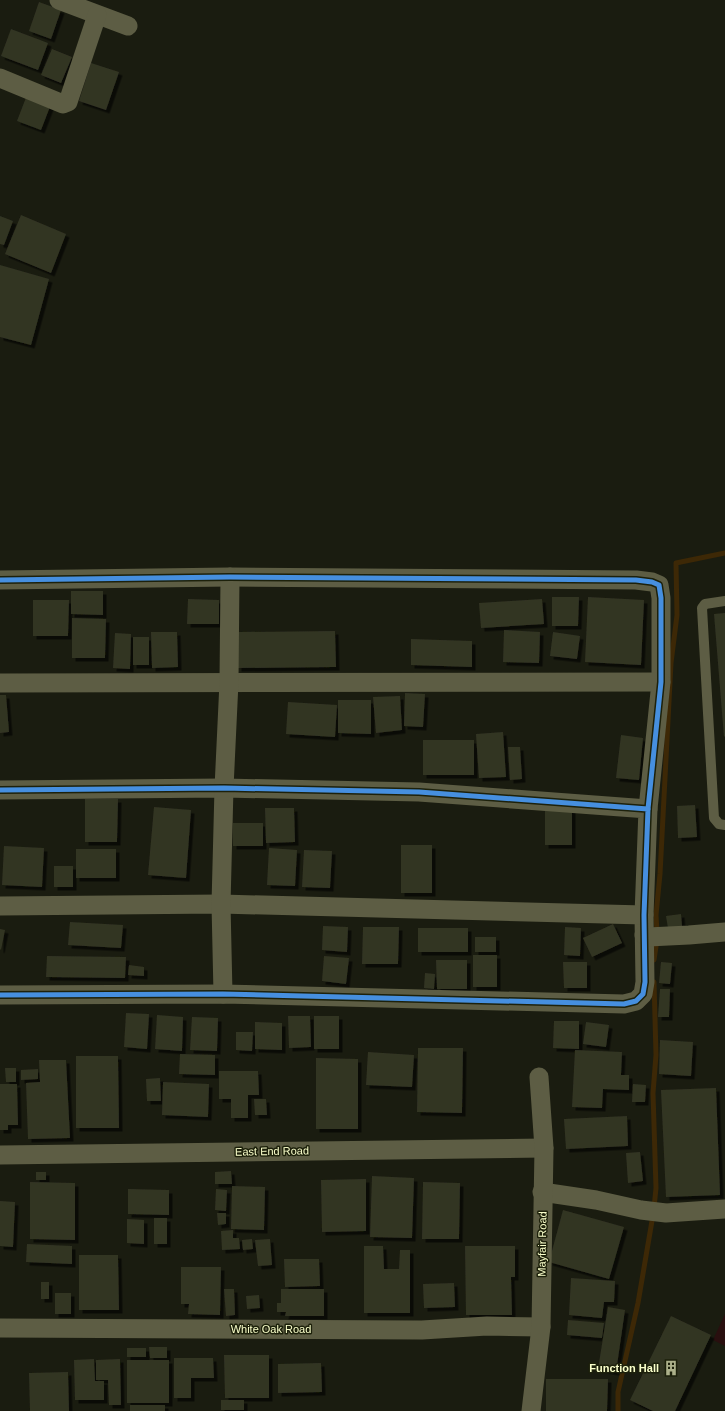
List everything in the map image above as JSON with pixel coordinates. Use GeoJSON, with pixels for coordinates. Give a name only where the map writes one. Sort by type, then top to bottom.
{"type":"FeatureCollection","features":[{"type":"Feature","properties":{"kind":"street"},"geometry":{"type":"LineString","coordinates":[[59,0],[128,26]]}},
{"type":"Feature","properties":{"kind":"street"},"geometry":{"type":"LineString","coordinates":[[0,78],[63,104],[68,102],[97,15]]}},
{"type":"Feature","properties":{"kind":"street"},"geometry":{"type":"LineString","coordinates":[[0,580],[230,577],[636,580],[652,582],[659,585],[661,598],[661,682],[648,809],[644,914],[652,936],[643,994],[636,1001],[624,1004],[223,994],[0,995]]}},
{"type":"Feature","properties":{"kind":"street"},"geometry":{"type":"LineString","coordinates":[[223,994],[221,904],[229,682],[230,577]]}},
{"type":"Feature","properties":{"kind":"street"},"geometry":{"type":"LineString","coordinates":[[0,683],[661,682]]}},
{"type":"Feature","properties":{"kind":"street"},"geometry":{"type":"LineString","coordinates":[[0,790],[224,788],[419,792],[648,809]]}},
{"type":"Feature","properties":{"kind":"street"},"geometry":{"type":"LineString","coordinates":[[0,906],[221,904],[644,914]]}},
{"type":"Feature","properties":{"kind":"street"},"geometry":{"type":"LineString","coordinates":[[652,936],[725,932]]}},
{"type":"Feature","properties":{"kind":"street","name":"Mayfair Road"},"geometry":{"type":"LineString","coordinates":[[531,1411],[541,1327],[542,1192],[544,1148],[539,1077]]}},
{"type":"Feature","properties":{"kind":"street","name":"East End Road"},"geometry":{"type":"LineString","coordinates":[[0,1155],[544,1148]]}},
{"type":"Feature","properties":{"kind":"street"},"geometry":{"type":"LineString","coordinates":[[542,1192],[596,1200],[641,1210],[666,1213],[725,1209]]}},
{"type":"Feature","properties":{"kind":"street","name":"White Oak Road"},"geometry":{"type":"LineString","coordinates":[[0,1328],[422,1330],[487,1326],[541,1327]]}},
{"type":"Feature","properties":{"kind":"lane"},"geometry":{"type":"LineString","coordinates":[[725,601],[705,604],[702,608],[714,818],[719,824],[725,825]]}},
{"type":"Feature","properties":{"kind":"shaded area"},"geometry":{"type":"Polygon","coordinates":[[[725,1314],[725,1346],[713,1340],[725,1314]]]}},
{"type":"Feature","properties":{"kind":"building"},"geometry":{"type":"Polygon","coordinates":[[[39,2],[61,10],[51,39],[29,31],[39,2]]]}},
{"type":"Feature","properties":{"kind":"building"},"geometry":{"type":"Polygon","coordinates":[[[11,29],[48,43],[38,70],[1,56],[11,29]]]}},
{"type":"Feature","properties":{"kind":"building"},"geometry":{"type":"Polygon","coordinates":[[[52,49],[72,57],[61,83],[41,75],[52,49]]]}},
{"type":"Feature","properties":{"kind":"building"},"geometry":{"type":"Polygon","coordinates":[[[91,63],[119,72],[106,110],[79,101],[91,63]]]}},
{"type":"Feature","properties":{"kind":"building"},"geometry":{"type":"Polygon","coordinates":[[[27,95],[51,104],[41,130],[17,121],[27,95]]]}},
{"type":"Feature","properties":{"kind":"building"},"geometry":{"type":"Polygon","coordinates":[[[21,215],[66,234],[51,273],[5,254],[21,215]]]}},
{"type":"Feature","properties":{"kind":"building"},"geometry":{"type":"Polygon","coordinates":[[[0,216],[13,221],[4,245],[0,244],[0,216]]]}},
{"type":"Feature","properties":{"kind":"building"},"geometry":{"type":"Polygon","coordinates":[[[0,265],[49,279],[31,345],[0,337],[0,265]]]}},
{"type":"Feature","properties":{"kind":"building"},"geometry":{"type":"Polygon","coordinates":[[[71,591],[103,591],[103,615],[71,614],[71,591]]]}},
{"type":"Feature","properties":{"kind":"building"},"geometry":{"type":"Polygon","coordinates":[[[552,597],[579,597],[578,626],[552,626],[552,597]]]}},
{"type":"Feature","properties":{"kind":"building"},"geometry":{"type":"Polygon","coordinates":[[[588,597],[644,600],[641,665],[585,662],[588,597]]]}},
{"type":"Feature","properties":{"kind":"building"},"geometry":{"type":"Polygon","coordinates":[[[188,599],[219,600],[219,624],[187,624],[188,599]]]}},
{"type":"Feature","properties":{"kind":"building"},"geometry":{"type":"Polygon","coordinates":[[[542,599],[544,624],[481,628],[479,603],[542,599]]]}},
{"type":"Feature","properties":{"kind":"building"},"geometry":{"type":"Polygon","coordinates":[[[33,600],[69,600],[68,636],[33,636],[33,600]]]}},
{"type":"Feature","properties":{"kind":"building"},"geometry":{"type":"Polygon","coordinates":[[[725,613],[725,736],[724,737],[714,614],[725,613]]]}},
{"type":"Feature","properties":{"kind":"building"},"geometry":{"type":"Polygon","coordinates":[[[72,618],[106,619],[105,658],[72,658],[72,618]]]}},
{"type":"Feature","properties":{"kind":"building"},"geometry":{"type":"Polygon","coordinates":[[[504,630],[540,632],[539,663],[503,662],[504,630]]]}},
{"type":"Feature","properties":{"kind":"building"},"geometry":{"type":"Polygon","coordinates":[[[335,631],[336,667],[238,668],[237,632],[335,631]]]}},
{"type":"Feature","properties":{"kind":"building"},"geometry":{"type":"Polygon","coordinates":[[[151,632],[177,632],[178,667],[152,668],[151,632]]]}},
{"type":"Feature","properties":{"kind":"building"},"geometry":{"type":"Polygon","coordinates":[[[553,632],[580,636],[577,659],[550,656],[553,632]]]}},
{"type":"Feature","properties":{"kind":"building"},"geometry":{"type":"Polygon","coordinates":[[[115,633],[131,634],[130,669],[113,668],[115,633]]]}},
{"type":"Feature","properties":{"kind":"building"},"geometry":{"type":"Polygon","coordinates":[[[133,637],[149,637],[149,665],[133,665],[133,637]]]}},
{"type":"Feature","properties":{"kind":"building"},"geometry":{"type":"Polygon","coordinates":[[[411,639],[472,641],[472,667],[411,665],[411,639]]]}},
{"type":"Feature","properties":{"kind":"building"},"geometry":{"type":"Polygon","coordinates":[[[405,693],[425,694],[423,727],[404,726],[405,693]]]}},
{"type":"Feature","properties":{"kind":"building"},"geometry":{"type":"Polygon","coordinates":[[[0,695],[6,695],[9,732],[0,733],[0,695]]]}},
{"type":"Feature","properties":{"kind":"building"},"geometry":{"type":"Polygon","coordinates":[[[400,696],[402,730],[376,733],[373,697],[400,696]]]}},
{"type":"Feature","properties":{"kind":"building"},"geometry":{"type":"Polygon","coordinates":[[[338,700],[371,700],[371,734],[338,733],[338,700]]]}},
{"type":"Feature","properties":{"kind":"building"},"geometry":{"type":"Polygon","coordinates":[[[288,702],[337,705],[335,737],[286,734],[288,702]]]}},
{"type":"Feature","properties":{"kind":"building"},"geometry":{"type":"Polygon","coordinates":[[[503,732],[506,777],[479,778],[476,734],[503,732]]]}},
{"type":"Feature","properties":{"kind":"building"},"geometry":{"type":"Polygon","coordinates":[[[621,735],[643,738],[639,780],[616,778],[621,735]]]}},
{"type":"Feature","properties":{"kind":"building"},"geometry":{"type":"Polygon","coordinates":[[[423,740],[474,740],[474,775],[423,775],[423,740]]]}},
{"type":"Feature","properties":{"kind":"building"},"geometry":{"type":"Polygon","coordinates":[[[508,747],[520,747],[522,779],[510,780],[508,747]]]}},
{"type":"Feature","properties":{"kind":"building"},"geometry":{"type":"Polygon","coordinates":[[[85,799],[118,799],[117,842],[85,842],[85,799]]]}},
{"type":"Feature","properties":{"kind":"building"},"geometry":{"type":"Polygon","coordinates":[[[695,805],[697,837],[678,838],[677,806],[695,805]]]}},
{"type":"Feature","properties":{"kind":"building"},"geometry":{"type":"Polygon","coordinates":[[[154,807],[191,810],[186,878],[148,875],[154,807]]]}},
{"type":"Feature","properties":{"kind":"building"},"geometry":{"type":"Polygon","coordinates":[[[545,807],[572,807],[572,845],[545,845],[545,807]]]}},
{"type":"Feature","properties":{"kind":"building"},"geometry":{"type":"Polygon","coordinates":[[[265,808],[294,808],[295,842],[266,843],[265,808]]]}},
{"type":"Feature","properties":{"kind":"building"},"geometry":{"type":"Polygon","coordinates":[[[233,823],[263,823],[263,846],[233,846],[233,823]]]}},
{"type":"Feature","properties":{"kind":"building"},"geometry":{"type":"Polygon","coordinates":[[[401,845],[432,845],[432,893],[401,893],[401,845]]]}},
{"type":"Feature","properties":{"kind":"building"},"geometry":{"type":"Polygon","coordinates":[[[4,846],[44,848],[42,887],[2,885],[4,846]]]}},
{"type":"Feature","properties":{"kind":"building"},"geometry":{"type":"Polygon","coordinates":[[[269,848],[297,850],[295,886],[267,885],[269,848]]]}},
{"type":"Feature","properties":{"kind":"building"},"geometry":{"type":"Polygon","coordinates":[[[76,849],[116,849],[116,878],[76,878],[76,849]]]}},
{"type":"Feature","properties":{"kind":"building"},"geometry":{"type":"Polygon","coordinates":[[[304,850],[332,851],[330,888],[302,887],[304,850]]]}},
{"type":"Feature","properties":{"kind":"building"},"geometry":{"type":"Polygon","coordinates":[[[54,866],[73,866],[73,887],[54,887],[54,866]]]}},
{"type":"Feature","properties":{"kind":"building"},"geometry":{"type":"Polygon","coordinates":[[[681,914],[682,926],[668,928],[666,916],[681,914]]]}},
{"type":"Feature","properties":{"kind":"building"},"geometry":{"type":"Polygon","coordinates":[[[70,922],[123,925],[121,948],[68,945],[70,922]]]}},
{"type":"Feature","properties":{"kind":"building"},"geometry":{"type":"Polygon","coordinates":[[[613,924],[622,943],[592,957],[583,938],[613,924]]]}},
{"type":"Feature","properties":{"kind":"building"},"geometry":{"type":"Polygon","coordinates":[[[323,926],[348,927],[347,952],[322,950],[323,926]]]}},
{"type":"Feature","properties":{"kind":"building"},"geometry":{"type":"Polygon","coordinates":[[[363,927],[399,927],[398,964],[362,964],[363,927]]]}},
{"type":"Feature","properties":{"kind":"building"},"geometry":{"type":"Polygon","coordinates":[[[565,927],[581,928],[580,956],[564,955],[565,927]]]}},
{"type":"Feature","properties":{"kind":"building"},"geometry":{"type":"Polygon","coordinates":[[[418,928],[468,928],[468,952],[418,952],[418,928]]]}},
{"type":"Feature","properties":{"kind":"building"},"geometry":{"type":"Polygon","coordinates":[[[0,929],[5,930],[1,950],[0,949],[0,929]]]}},
{"type":"Feature","properties":{"kind":"building"},"geometry":{"type":"Polygon","coordinates":[[[475,937],[496,937],[496,952],[475,952],[475,937]]]}},
{"type":"Feature","properties":{"kind":"building"},"geometry":{"type":"Polygon","coordinates":[[[473,955],[497,955],[497,987],[473,987],[473,955]]]}},
{"type":"Feature","properties":{"kind":"building"},"geometry":{"type":"Polygon","coordinates":[[[47,956],[126,957],[125,978],[46,977],[47,956]]]}},
{"type":"Feature","properties":{"kind":"building"},"geometry":{"type":"Polygon","coordinates":[[[324,956],[349,958],[346,984],[322,981],[324,956]]]}},
{"type":"Feature","properties":{"kind":"building"},"geometry":{"type":"Polygon","coordinates":[[[436,960],[467,960],[467,989],[437,989],[436,960]]]}},
{"type":"Feature","properties":{"kind":"building"},"geometry":{"type":"Polygon","coordinates":[[[563,962],[587,962],[587,988],[564,988],[563,962]]]}},
{"type":"Feature","properties":{"kind":"building"},"geometry":{"type":"Polygon","coordinates":[[[661,962],[672,963],[670,984],[659,983],[661,962]]]}},
{"type":"Feature","properties":{"kind":"building"},"geometry":{"type":"Polygon","coordinates":[[[129,965],[144,967],[144,976],[128,975],[129,965]]]}},
{"type":"Feature","properties":{"kind":"building"},"geometry":{"type":"Polygon","coordinates":[[[425,973],[435,974],[434,989],[424,988],[425,973]]]}},
{"type":"Feature","properties":{"kind":"building"},"geometry":{"type":"Polygon","coordinates":[[[660,989],[670,989],[669,1017],[658,1017],[660,989]]]}},
{"type":"Feature","properties":{"kind":"building"},"geometry":{"type":"Polygon","coordinates":[[[126,1013],[149,1014],[147,1049],[124,1047],[126,1013]]]}},
{"type":"Feature","properties":{"kind":"building"},"geometry":{"type":"Polygon","coordinates":[[[157,1015],[183,1017],[182,1051],[155,1049],[157,1015]]]}},
{"type":"Feature","properties":{"kind":"building"},"geometry":{"type":"Polygon","coordinates":[[[288,1016],[310,1016],[311,1047],[289,1048],[288,1016]]]}},
{"type":"Feature","properties":{"kind":"building"},"geometry":{"type":"Polygon","coordinates":[[[314,1016],[339,1016],[339,1049],[314,1049],[314,1016]]]}},
{"type":"Feature","properties":{"kind":"building"},"geometry":{"type":"Polygon","coordinates":[[[192,1017],[218,1018],[217,1051],[190,1050],[192,1017]]]}},
{"type":"Feature","properties":{"kind":"building"},"geometry":{"type":"Polygon","coordinates":[[[554,1021],[579,1021],[579,1049],[553,1048],[554,1021]]]}},
{"type":"Feature","properties":{"kind":"building"},"geometry":{"type":"Polygon","coordinates":[[[255,1022],[282,1023],[282,1050],[255,1049],[255,1022]]]}},
{"type":"Feature","properties":{"kind":"building"},"geometry":{"type":"Polygon","coordinates":[[[586,1022],[609,1025],[606,1047],[583,1044],[586,1022]]]}},
{"type":"Feature","properties":{"kind":"building"},"geometry":{"type":"Polygon","coordinates":[[[236,1032],[253,1032],[252,1051],[236,1050],[236,1032]]]}},
{"type":"Feature","properties":{"kind":"building"},"geometry":{"type":"Polygon","coordinates":[[[660,1040],[693,1042],[691,1076],[659,1074],[660,1040]]]}},
{"type":"Feature","properties":{"kind":"building"},"geometry":{"type":"Polygon","coordinates":[[[418,1048],[463,1048],[462,1113],[417,1112],[418,1048]]]}},
{"type":"Feature","properties":{"kind":"building"},"geometry":{"type":"Polygon","coordinates":[[[575,1050],[622,1052],[621,1075],[629,1075],[629,1090],[603,1089],[602,1108],[572,1107],[575,1050]]]}},
{"type":"Feature","properties":{"kind":"building"},"geometry":{"type":"Polygon","coordinates":[[[368,1052],[414,1055],[412,1087],[366,1085],[368,1052]]]}},
{"type":"Feature","properties":{"kind":"building"},"geometry":{"type":"Polygon","coordinates":[[[180,1054],[215,1055],[215,1075],[179,1074],[180,1054]]]}},
{"type":"Feature","properties":{"kind":"building"},"geometry":{"type":"Polygon","coordinates":[[[76,1056],[118,1056],[119,1128],[76,1128],[76,1056]]]}},
{"type":"Feature","properties":{"kind":"building"},"geometry":{"type":"Polygon","coordinates":[[[316,1058],[358,1059],[358,1129],[316,1129],[316,1058]]]}},
{"type":"Feature","properties":{"kind":"building"},"geometry":{"type":"Polygon","coordinates":[[[39,1060],[66,1060],[70,1138],[28,1139],[26,1083],[40,1082],[39,1060]]]}},
{"type":"Feature","properties":{"kind":"building"},"geometry":{"type":"Polygon","coordinates":[[[5,1068],[16,1068],[16,1082],[6,1082],[5,1068]]]}},
{"type":"Feature","properties":{"kind":"building"},"geometry":{"type":"Polygon","coordinates":[[[38,1069],[38,1079],[21,1080],[21,1070],[38,1069]]]}},
{"type":"Feature","properties":{"kind":"building"},"geometry":{"type":"Polygon","coordinates":[[[219,1071],[258,1071],[259,1095],[248,1095],[248,1118],[231,1118],[231,1099],[219,1099],[219,1071]]]}},
{"type":"Feature","properties":{"kind":"building"},"geometry":{"type":"Polygon","coordinates":[[[160,1078],[161,1101],[147,1101],[146,1079],[160,1078]]]}},
{"type":"Feature","properties":{"kind":"building"},"geometry":{"type":"Polygon","coordinates":[[[163,1082],[209,1084],[208,1117],[162,1115],[163,1082]]]}},
{"type":"Feature","properties":{"kind":"building"},"geometry":{"type":"Polygon","coordinates":[[[0,1084],[17,1084],[18,1125],[8,1125],[8,1130],[0,1130],[0,1084]]]}},
{"type":"Feature","properties":{"kind":"building"},"geometry":{"type":"Polygon","coordinates":[[[633,1084],[646,1085],[645,1102],[632,1102],[633,1084]]]}},
{"type":"Feature","properties":{"kind":"building"},"geometry":{"type":"Polygon","coordinates":[[[716,1088],[720,1195],[666,1197],[661,1090],[716,1088]]]}},
{"type":"Feature","properties":{"kind":"building"},"geometry":{"type":"Polygon","coordinates":[[[254,1099],[266,1099],[267,1115],[255,1115],[254,1099]]]}},
{"type":"Feature","properties":{"kind":"building"},"geometry":{"type":"Polygon","coordinates":[[[627,1116],[628,1146],[566,1149],[564,1119],[627,1116]]]}},
{"type":"Feature","properties":{"kind":"building"},"geometry":{"type":"Polygon","coordinates":[[[640,1152],[643,1181],[628,1183],[626,1153],[640,1152]]]}},
{"type":"Feature","properties":{"kind":"building"},"geometry":{"type":"Polygon","coordinates":[[[231,1171],[232,1184],[215,1184],[215,1172],[231,1171]]]}},
{"type":"Feature","properties":{"kind":"building"},"geometry":{"type":"Polygon","coordinates":[[[36,1172],[46,1172],[46,1180],[36,1180],[36,1172]]]}},
{"type":"Feature","properties":{"kind":"building"},"geometry":{"type":"Polygon","coordinates":[[[372,1176],[414,1178],[412,1238],[370,1237],[372,1176]]]}},
{"type":"Feature","properties":{"kind":"building"},"geometry":{"type":"Polygon","coordinates":[[[366,1179],[366,1231],[322,1232],[321,1180],[366,1179]]]}},
{"type":"Feature","properties":{"kind":"building"},"geometry":{"type":"Polygon","coordinates":[[[30,1182],[75,1183],[75,1240],[30,1239],[30,1182]]]}},
{"type":"Feature","properties":{"kind":"building"},"geometry":{"type":"Polygon","coordinates":[[[423,1182],[460,1183],[459,1239],[422,1239],[423,1182]]]}},
{"type":"Feature","properties":{"kind":"building"},"geometry":{"type":"Polygon","coordinates":[[[232,1186],[265,1187],[264,1230],[231,1229],[232,1186]]]}},
{"type":"Feature","properties":{"kind":"building"},"geometry":{"type":"Polygon","coordinates":[[[128,1189],[169,1190],[169,1215],[128,1214],[128,1189]]]}},
{"type":"Feature","properties":{"kind":"building"},"geometry":{"type":"Polygon","coordinates":[[[216,1189],[227,1190],[226,1211],[215,1210],[216,1189]]]}},
{"type":"Feature","properties":{"kind":"building"},"geometry":{"type":"Polygon","coordinates":[[[0,1201],[15,1202],[13,1247],[0,1246],[0,1201]]]}},
{"type":"Feature","properties":{"kind":"building"},"geometry":{"type":"Polygon","coordinates":[[[563,1210],[624,1227],[609,1279],[549,1262],[563,1210]]]}},
{"type":"Feature","properties":{"kind":"building"},"geometry":{"type":"Polygon","coordinates":[[[217,1213],[226,1213],[226,1224],[218,1225],[217,1213]]]}},
{"type":"Feature","properties":{"kind":"building"},"geometry":{"type":"Polygon","coordinates":[[[154,1218],[167,1218],[167,1244],[154,1244],[154,1218]]]}},
{"type":"Feature","properties":{"kind":"building"},"geometry":{"type":"Polygon","coordinates":[[[127,1219],[144,1220],[144,1244],[127,1243],[127,1219]]]}},
{"type":"Feature","properties":{"kind":"building"},"geometry":{"type":"Polygon","coordinates":[[[233,1230],[233,1238],[239,1238],[240,1249],[222,1250],[221,1231],[233,1230]]]}},
{"type":"Feature","properties":{"kind":"building"},"geometry":{"type":"Polygon","coordinates":[[[252,1239],[253,1249],[243,1250],[242,1240],[252,1239]]]}},
{"type":"Feature","properties":{"kind":"building"},"geometry":{"type":"Polygon","coordinates":[[[270,1239],[272,1265],[258,1266],[255,1240],[270,1239]]]}},
{"type":"Feature","properties":{"kind":"building"},"geometry":{"type":"Polygon","coordinates":[[[27,1244],[72,1246],[72,1264],[26,1262],[27,1244]]]}},
{"type":"Feature","properties":{"kind":"building"},"geometry":{"type":"Polygon","coordinates":[[[364,1246],[383,1246],[384,1269],[399,1269],[400,1250],[410,1250],[410,1313],[364,1313],[364,1246]]]}},
{"type":"Feature","properties":{"kind":"building"},"geometry":{"type":"Polygon","coordinates":[[[465,1246],[515,1246],[515,1277],[511,1277],[512,1315],[466,1315],[465,1246]]]}},
{"type":"Feature","properties":{"kind":"building"},"geometry":{"type":"Polygon","coordinates":[[[79,1255],[118,1255],[119,1310],[79,1310],[79,1255]]]}},
{"type":"Feature","properties":{"kind":"building"},"geometry":{"type":"Polygon","coordinates":[[[284,1259],[319,1259],[320,1286],[285,1287],[284,1259]]]}},
{"type":"Feature","properties":{"kind":"building"},"geometry":{"type":"Polygon","coordinates":[[[181,1267],[221,1267],[220,1315],[188,1314],[189,1304],[181,1304],[181,1267]]]}},
{"type":"Feature","properties":{"kind":"building"},"geometry":{"type":"Polygon","coordinates":[[[571,1278],[615,1281],[614,1302],[604,1302],[602,1318],[569,1315],[571,1278]]]}},
{"type":"Feature","properties":{"kind":"building"},"geometry":{"type":"Polygon","coordinates":[[[41,1282],[49,1282],[49,1299],[41,1299],[41,1282]]]}},
{"type":"Feature","properties":{"kind":"building"},"geometry":{"type":"Polygon","coordinates":[[[454,1283],[455,1307],[424,1308],[423,1284],[454,1283]]]}},
{"type":"Feature","properties":{"kind":"building"},"geometry":{"type":"Polygon","coordinates":[[[224,1289],[234,1289],[235,1315],[226,1316],[224,1289]]]}},
{"type":"Feature","properties":{"kind":"building"},"geometry":{"type":"Polygon","coordinates":[[[281,1289],[324,1289],[324,1316],[285,1316],[286,1312],[277,1312],[277,1303],[281,1303],[281,1289]]]}},
{"type":"Feature","properties":{"kind":"building"},"geometry":{"type":"Polygon","coordinates":[[[55,1293],[71,1293],[71,1314],[55,1314],[55,1293]]]}},
{"type":"Feature","properties":{"kind":"building"},"geometry":{"type":"Polygon","coordinates":[[[259,1295],[260,1308],[247,1309],[246,1296],[259,1295]]]}},
{"type":"Feature","properties":{"kind":"building"},"geometry":{"type":"Polygon","coordinates":[[[608,1307],[625,1310],[616,1372],[598,1369],[608,1307]]]}},
{"type":"Feature","properties":{"kind":"building","name":"Function Hall"},"geometry":{"type":"Polygon","coordinates":[[[671,1316],[711,1335],[675,1411],[653,1411],[630,1400],[671,1316]]]}},
{"type":"Feature","properties":{"kind":"building"},"geometry":{"type":"Polygon","coordinates":[[[568,1320],[604,1323],[602,1338],[567,1335],[568,1320]]]}},
{"type":"Feature","properties":{"kind":"building"},"geometry":{"type":"Polygon","coordinates":[[[149,1347],[167,1347],[167,1358],[150,1358],[149,1347]]]}},
{"type":"Feature","properties":{"kind":"building"},"geometry":{"type":"Polygon","coordinates":[[[127,1348],[146,1348],[146,1357],[127,1357],[127,1348]]]}},
{"type":"Feature","properties":{"kind":"building"},"geometry":{"type":"Polygon","coordinates":[[[224,1355],[269,1355],[269,1398],[225,1398],[224,1355]]]}},
{"type":"Feature","properties":{"kind":"building"},"geometry":{"type":"Polygon","coordinates":[[[174,1358],[213,1358],[214,1378],[191,1378],[191,1398],[174,1398],[174,1358]]]}},
{"type":"Feature","properties":{"kind":"building"},"geometry":{"type":"Polygon","coordinates":[[[94,1359],[95,1381],[104,1381],[104,1400],[75,1400],[74,1360],[94,1359]]]}},
{"type":"Feature","properties":{"kind":"building"},"geometry":{"type":"Polygon","coordinates":[[[120,1359],[121,1405],[109,1405],[108,1380],[96,1380],[96,1360],[120,1359]]]}},
{"type":"Feature","properties":{"kind":"building"},"geometry":{"type":"Polygon","coordinates":[[[127,1360],[169,1360],[169,1403],[127,1403],[127,1360]]]}},
{"type":"Feature","properties":{"kind":"building"},"geometry":{"type":"Polygon","coordinates":[[[321,1363],[322,1392],[278,1393],[278,1364],[321,1363]]]}},
{"type":"Feature","properties":{"kind":"building"},"geometry":{"type":"Polygon","coordinates":[[[68,1372],[69,1411],[30,1411],[29,1373],[68,1372]]]}},
{"type":"Feature","properties":{"kind":"building"},"geometry":{"type":"Polygon","coordinates":[[[546,1379],[608,1379],[607,1411],[546,1411],[546,1379]]]}},
{"type":"Feature","properties":{"kind":"building"},"geometry":{"type":"Polygon","coordinates":[[[221,1400],[244,1400],[244,1410],[221,1410],[221,1400]]]}},
{"type":"Feature","properties":{"kind":"building"},"geometry":{"type":"Polygon","coordinates":[[[130,1405],[165,1405],[165,1411],[130,1411],[130,1405]]]}},
{"type":"Feature","properties":{"kind":"waterway"},"geometry":{"type":"LineString","coordinates":[[657,932],[656,915],[660,874],[671,663],[677,615],[676,563],[725,553]]}},
{"type":"Feature","properties":{"kind":"waterway"},"geometry":{"type":"LineString","coordinates":[[654,960],[657,940]]}},
{"type":"Feature","properties":{"kind":"waterway"},"geometry":{"type":"LineString","coordinates":[[654,982],[656,1055],[653,1093],[656,1188],[654,1208]]}},
{"type":"Feature","properties":{"kind":"waterway"},"geometry":{"type":"LineString","coordinates":[[618,1411],[618,1392],[638,1303],[653,1215]]}},
{"type":"Feature","properties":{"kind":"cycle path"},"geometry":{"type":"LineString","coordinates":[[0,580],[230,577],[636,580],[652,582],[659,585],[661,598],[661,682],[648,809]]}},
{"type":"Feature","properties":{"kind":"cycle path"},"geometry":{"type":"LineString","coordinates":[[0,790],[224,788],[419,792],[648,809],[644,915],[645,982],[643,994],[636,1001],[624,1004],[223,994],[0,995]]}},
{"type":"Feature","properties":{"kind":"place","name":"Function Hall"},"geometry":{"type":"Point","coordinates":[671,1368]}}]}
